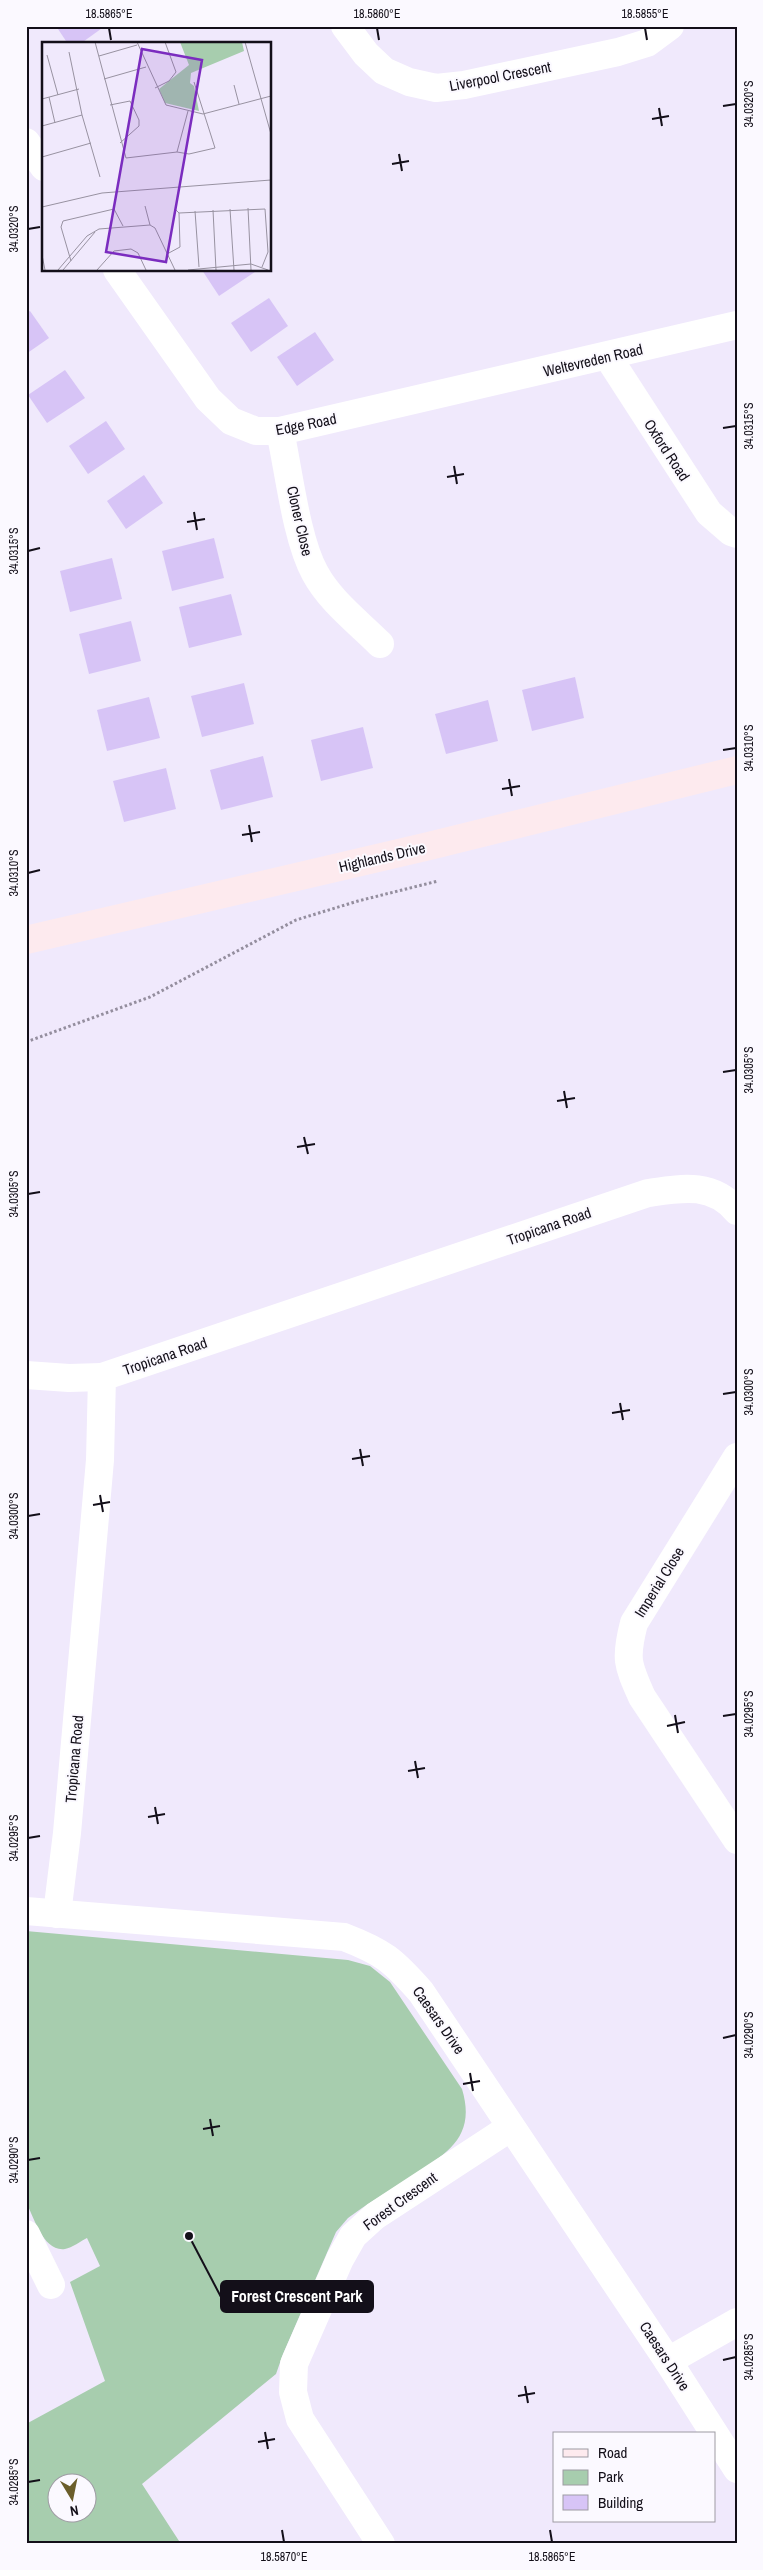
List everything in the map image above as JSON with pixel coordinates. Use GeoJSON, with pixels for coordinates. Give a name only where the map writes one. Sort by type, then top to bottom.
{"type":"FeatureCollection","features":[{"type":"Feature","properties":{"kind":"main road","name":"Highlands Drive"},"geometry":{"type":"LineString","coordinates":[[26,940],[429,846],[737,770]]}},
{"type":"Feature","properties":{"kind":"street","name":"Liverpool Crescent"},"geometry":{"type":"LineString","coordinates":[[346,26],[366,54],[384,70],[409,82],[436,88],[464,85],[618,52],[647,43],[670,26]]}},
{"type":"Feature","properties":{"kind":"street"},"geometry":{"type":"LineString","coordinates":[[26,142],[42,164]]}},
{"type":"Feature","properties":{"kind":"street","name":"Edge Road"},"geometry":{"type":"LineString","coordinates":[[117,271],[208,399],[231,421],[256,431],[280,431],[449,392]]}},
{"type":"Feature","properties":{"kind":"street","name":"Weltevreden Road"},"geometry":{"type":"LineString","coordinates":[[449,392],[608,357],[737,325]]}},
{"type":"Feature","properties":{"kind":"street","name":"Oxford Road"},"geometry":{"type":"LineString","coordinates":[[608,357],[709,513],[731,532],[737,534]]}},
{"type":"Feature","properties":{"kind":"street","name":"Cloner Close"},"geometry":{"type":"LineString","coordinates":[[280,431],[305,552],[316,575],[343,608],[380,644]]}},
{"type":"Feature","properties":{"kind":"street","name":"Tropicana Road"},"geometry":{"type":"LineString","coordinates":[[57,1914],[68,1833],[100,1460],[102,1377],[648,1193],[690,1187],[726,1199],[737,1211]]}},
{"type":"Feature","properties":{"kind":"street"},"geometry":{"type":"LineString","coordinates":[[26,1375],[69,1378],[102,1377]]}},
{"type":"Feature","properties":{"kind":"street","name":"Imperial Close"},"geometry":{"type":"LineString","coordinates":[[737,1457],[634,1623],[627,1652],[631,1673],[642,1696],[737,1840]]}},
{"type":"Feature","properties":{"kind":"street","name":"Caesars Drive"},"geometry":{"type":"LineString","coordinates":[[26,1911],[344,1937],[377,1950],[400,1968],[420,1992],[714,2432]]}},
{"type":"Feature","properties":{"kind":"street","name":"Forest Crescent"},"geometry":{"type":"LineString","coordinates":[[381,2544],[300,2419],[293,2392],[294,2364],[340,2259],[353,2236],[375,2216],[511,2126]]}},
{"type":"Feature","properties":{"kind":"street"},"geometry":{"type":"LineString","coordinates":[[26,2234],[51,2285]]}},
{"type":"Feature","properties":{"kind":"street"},"geometry":{"type":"LineString","coordinates":[[668,2361],[737,2322]]}},
{"type":"Feature","properties":{"kind":"street","name":"Caesars Drive"},"geometry":{"type":"LineString","coordinates":[[716,2435],[737,2468]]}},
{"type":"Feature","properties":{"kind":"path"},"geometry":{"type":"LineString","coordinates":[[26,1042],[150,996],[296,920],[358,901],[446,880]]}},
{"type":"Feature","properties":{"kind":"green space"},"geometry":{"type":"Polygon","coordinates":[[[26,1931],[348,1960],[370,1966],[390,1982],[462,2089],[465,2119],[462,2131],[456,2141],[438,2158],[348,2218],[336,2232],[276,2374],[142,2484],[181,2544],[26,2544],[26,2424],[105,2381],[70,2282],[100,2266],[87,2238],[65,2249],[57,2248],[45,2239],[26,2202],[26,1931]]]}},
{"type":"Feature","properties":{"kind":"building"},"geometry":{"type":"Polygon","coordinates":[[[56,26],[105,26],[83,42],[67,42],[56,26]]]}},
{"type":"Feature","properties":{"kind":"building"},"geometry":{"type":"Polygon","coordinates":[[[203,271],[256,271],[219,296],[203,271]]]}},
{"type":"Feature","properties":{"kind":"building"},"geometry":{"type":"Polygon","coordinates":[[[269,298],[288,326],[251,352],[231,323],[269,298]]]}},
{"type":"Feature","properties":{"kind":"building"},"geometry":{"type":"Polygon","coordinates":[[[30,311],[49,338],[26,354],[26,313],[30,311]]]}},
{"type":"Feature","properties":{"kind":"building"},"geometry":{"type":"Polygon","coordinates":[[[315,332],[334,360],[297,386],[277,357],[315,332]]]}},
{"type":"Feature","properties":{"kind":"building"},"geometry":{"type":"Polygon","coordinates":[[[65,370],[85,398],[47,423],[28,395],[65,370]]]}},
{"type":"Feature","properties":{"kind":"building"},"geometry":{"type":"Polygon","coordinates":[[[106,421],[125,449],[88,474],[69,446],[106,421]]]}},
{"type":"Feature","properties":{"kind":"building"},"geometry":{"type":"Polygon","coordinates":[[[144,475],[163,503],[126,529],[107,501],[144,475]]]}},
{"type":"Feature","properties":{"kind":"building"},"geometry":{"type":"Polygon","coordinates":[[[214,538],[224,578],[172,591],[162,551],[214,538]]]}},
{"type":"Feature","properties":{"kind":"building"},"geometry":{"type":"Polygon","coordinates":[[[112,558],[122,599],[70,612],[60,571],[112,558]]]}},
{"type":"Feature","properties":{"kind":"building"},"geometry":{"type":"Polygon","coordinates":[[[231,594],[242,635],[189,648],[179,607],[231,594]]]}},
{"type":"Feature","properties":{"kind":"building"},"geometry":{"type":"Polygon","coordinates":[[[131,621],[141,661],[89,674],[79,634],[131,621]]]}},
{"type":"Feature","properties":{"kind":"building"},"geometry":{"type":"Polygon","coordinates":[[[575,677],[584,718],[532,731],[522,690],[575,677]]]}},
{"type":"Feature","properties":{"kind":"building"},"geometry":{"type":"Polygon","coordinates":[[[244,683],[254,724],[202,737],[191,696],[244,683]]]}},
{"type":"Feature","properties":{"kind":"building"},"geometry":{"type":"Polygon","coordinates":[[[149,697],[160,738],[107,751],[97,710],[149,697]]]}},
{"type":"Feature","properties":{"kind":"building"},"geometry":{"type":"Polygon","coordinates":[[[488,700],[498,741],[446,754],[435,714],[488,700]]]}},
{"type":"Feature","properties":{"kind":"building"},"geometry":{"type":"Polygon","coordinates":[[[363,727],[373,768],[321,781],[311,740],[363,727]]]}},
{"type":"Feature","properties":{"kind":"building"},"geometry":{"type":"Polygon","coordinates":[[[263,756],[273,797],[221,810],[210,770],[263,756]]]}},
{"type":"Feature","properties":{"kind":"building"},"geometry":{"type":"Polygon","coordinates":[[[166,768],[176,809],[124,822],[113,781],[166,768]]]}},
{"type":"Feature","properties":{"kind":"place","name":"Forest Crescent Park"},"geometry":{"type":"Point","coordinates":[189,2236]}}]}
